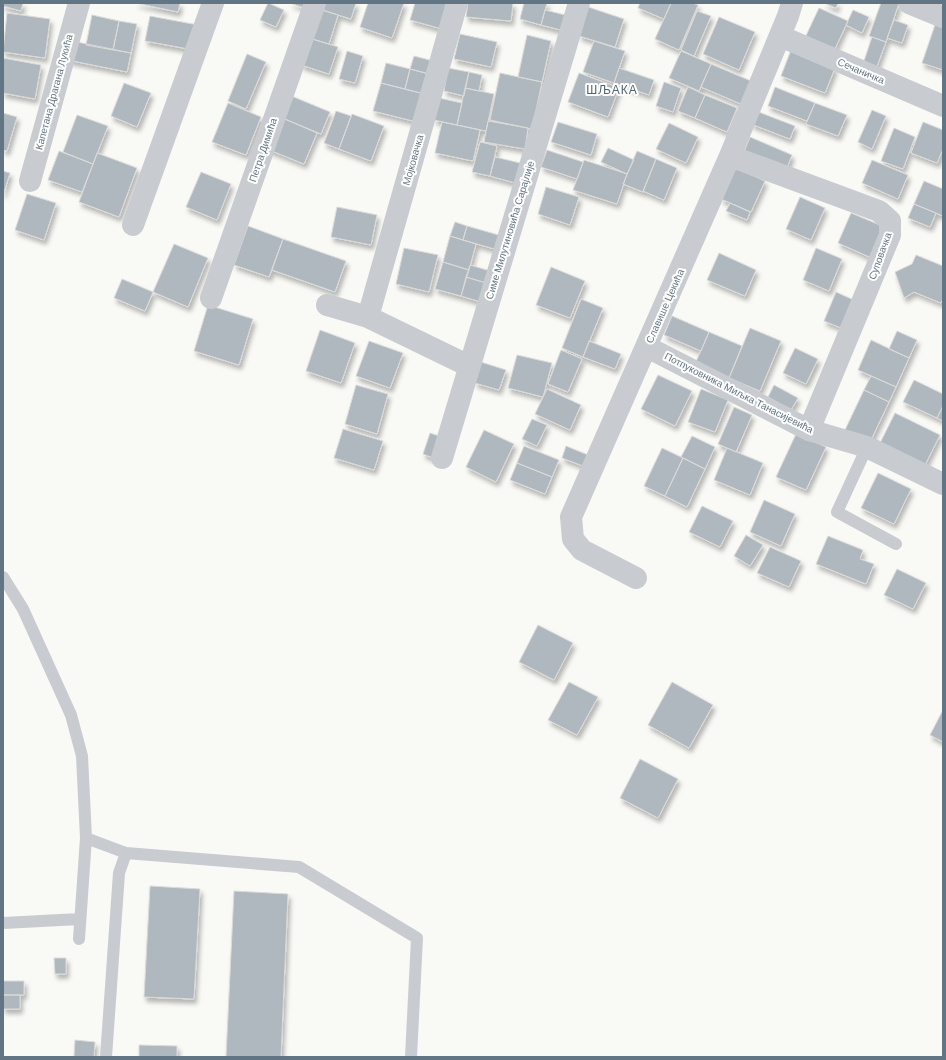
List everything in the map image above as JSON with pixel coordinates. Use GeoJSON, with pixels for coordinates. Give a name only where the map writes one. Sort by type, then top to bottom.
{"type":"FeatureCollection","features":[{"type":"Feature","properties":{"kind":"street","name":"Капетана Драгана Лукића"},"geometry":{"type":"LineString","coordinates":[[30,181],[78,3]]}},
{"type":"Feature","properties":{"kind":"street"},"geometry":{"type":"LineString","coordinates":[[133,225],[214,3]]}},
{"type":"Feature","properties":{"kind":"street","name":"Петра Димића"},"geometry":{"type":"LineString","coordinates":[[211,298],[315,3]]}},
{"type":"Feature","properties":{"kind":"street","name":"Мојковачка"},"geometry":{"type":"LineString","coordinates":[[368,317],[457,3]]}},
{"type":"Feature","properties":{"kind":"street","name":"Симе Милутиновића Сарајлије"},"geometry":{"type":"LineString","coordinates":[[442,458],[579,3]]}},
{"type":"Feature","properties":{"kind":"street","name":"Славише Цекића"},"geometry":{"type":"LineString","coordinates":[[636,578],[582,550],[573,539],[572,518],[730,156],[780,36],[792,3]]}},
{"type":"Feature","properties":{"kind":"street"},"geometry":{"type":"LineString","coordinates":[[916,4],[943,17]]}},
{"type":"Feature","properties":{"kind":"street","name":"Сечаничка"},"geometry":{"type":"LineString","coordinates":[[780,36],[943,106]]}},
{"type":"Feature","properties":{"kind":"street","name":"Суповачка"},"geometry":{"type":"LineString","coordinates":[[730,156],[879,211],[890,220],[890,235],[809,430]]}},
{"type":"Feature","properties":{"kind":"street"},"geometry":{"type":"LineString","coordinates":[[327,305],[368,317],[469,366]]}},
{"type":"Feature","properties":{"kind":"street","name":"Потпуковника Миљка Танасијевића"},"geometry":{"type":"LineString","coordinates":[[647,347],[809,430],[868,447],[943,484]]}},
{"type":"Feature","properties":{"kind":"lane"},"geometry":{"type":"LineString","coordinates":[[868,447],[837,512],[896,544]]}},
{"type":"Feature","properties":{"kind":"lane"},"geometry":{"type":"LineString","coordinates":[[3,577],[23,609],[71,715],[82,756],[86,838],[79,939]]}},
{"type":"Feature","properties":{"kind":"lane"},"geometry":{"type":"LineString","coordinates":[[86,838],[126,853],[299,867],[417,938],[411,1057]]}},
{"type":"Feature","properties":{"kind":"lane"},"geometry":{"type":"LineString","coordinates":[[106,1057],[119,873],[126,853]]}},
{"type":"Feature","properties":{"kind":"lane"},"geometry":{"type":"LineString","coordinates":[[3,923],[80,919]]}},
{"type":"Feature","properties":{"kind":"building"},"geometry":{"type":"Polygon","coordinates":[[[3,3],[23,3],[21,11],[3,6],[3,3]]]}},
{"type":"Feature","properties":{"kind":"building"},"geometry":{"type":"Polygon","coordinates":[[[136,3],[180,3],[178,12],[136,3]]]}},
{"type":"Feature","properties":{"kind":"building"},"geometry":{"type":"Polygon","coordinates":[[[268,3],[284,10],[276,27],[260,20],[268,3]]]}},
{"type":"Feature","properties":{"kind":"building"},"geometry":{"type":"Polygon","coordinates":[[[290,3],[309,3],[307,9],[290,3]]]}},
{"type":"Feature","properties":{"kind":"building"},"geometry":{"type":"Polygon","coordinates":[[[320,3],[356,3],[351,19],[319,9],[320,3]]]}},
{"type":"Feature","properties":{"kind":"building"},"geometry":{"type":"Polygon","coordinates":[[[368,3],[404,3],[392,38],[360,27],[368,3]]]}},
{"type":"Feature","properties":{"kind":"building"},"geometry":{"type":"Polygon","coordinates":[[[415,3],[449,3],[442,29],[410,20],[415,3]]]}},
{"type":"Feature","properties":{"kind":"building"},"geometry":{"type":"Polygon","coordinates":[[[468,3],[513,3],[511,21],[466,17],[468,3]]]}},
{"type":"Feature","properties":{"kind":"building"},"geometry":{"type":"Polygon","coordinates":[[[524,3],[547,3],[541,25],[520,19],[524,3]]]}},
{"type":"Feature","properties":{"kind":"building"},"geometry":{"type":"Polygon","coordinates":[[[640,3],[671,3],[664,19],[638,8],[640,3]]]}},
{"type":"Feature","properties":{"kind":"building"},"geometry":{"type":"Polygon","coordinates":[[[671,3],[692,3],[698,5],[679,50],[655,39],[671,3]]]}},
{"type":"Feature","properties":{"kind":"building"},"geometry":{"type":"Polygon","coordinates":[[[824,3],[838,3],[836,8],[824,3]]]}},
{"type":"Feature","properties":{"kind":"building"},"geometry":{"type":"Polygon","coordinates":[[[881,3],[899,3],[886,42],[869,36],[881,3]]]}},
{"type":"Feature","properties":{"kind":"building"},"geometry":{"type":"Polygon","coordinates":[[[588,7],[624,19],[615,47],[579,36],[588,7]]]}},
{"type":"Feature","properties":{"kind":"building"},"geometry":{"type":"Polygon","coordinates":[[[819,8],[848,21],[833,53],[804,40],[819,8]]]}},
{"type":"Feature","properties":{"kind":"building"},"geometry":{"type":"Polygon","coordinates":[[[319,9],[338,15],[329,44],[309,38],[319,9]]]}},
{"type":"Feature","properties":{"kind":"building"},"geometry":{"type":"Polygon","coordinates":[[[545,10],[569,16],[565,31],[541,25],[545,10]]]}},
{"type":"Feature","properties":{"kind":"building"},"geometry":{"type":"Polygon","coordinates":[[[853,10],[869,17],[862,33],[846,25],[853,10]]]}},
{"type":"Feature","properties":{"kind":"building"},"geometry":{"type":"Polygon","coordinates":[[[697,11],[711,16],[694,56],[681,50],[697,11]]]}},
{"type":"Feature","properties":{"kind":"building"},"geometry":{"type":"Polygon","coordinates":[[[7,13],[50,19],[45,58],[3,52],[7,13]]]}},
{"type":"Feature","properties":{"kind":"building"},"geometry":{"type":"Polygon","coordinates":[[[92,15],[119,21],[113,50],[86,45],[92,15]]]}},
{"type":"Feature","properties":{"kind":"building"},"geometry":{"type":"Polygon","coordinates":[[[150,16],[198,25],[194,50],[145,41],[150,16]]]}},
{"type":"Feature","properties":{"kind":"building"},"geometry":{"type":"Polygon","coordinates":[[[719,17],[755,32],[739,70],[703,54],[719,17]]]}},
{"type":"Feature","properties":{"kind":"building"},"geometry":{"type":"Polygon","coordinates":[[[937,19],[943,21],[943,70],[922,63],[937,19]]]}},
{"type":"Feature","properties":{"kind":"building"},"geometry":{"type":"Polygon","coordinates":[[[894,20],[908,25],[902,43],[887,38],[894,20]]]}},
{"type":"Feature","properties":{"kind":"building"},"geometry":{"type":"Polygon","coordinates":[[[119,21],[137,24],[131,53],[113,50],[119,21]]]}},
{"type":"Feature","properties":{"kind":"building"},"geometry":{"type":"Polygon","coordinates":[[[460,34],[497,42],[491,67],[454,59],[460,34]]]}},
{"type":"Feature","properties":{"kind":"building"},"geometry":{"type":"Polygon","coordinates":[[[527,35],[551,41],[542,82],[518,77],[527,35]]]}},
{"type":"Feature","properties":{"kind":"building"},"geometry":{"type":"Polygon","coordinates":[[[872,37],[886,42],[876,69],[863,64],[872,37]]]}},
{"type":"Feature","properties":{"kind":"building"},"geometry":{"type":"Polygon","coordinates":[[[309,38],[338,47],[329,74],[301,65],[309,38]]]}},
{"type":"Feature","properties":{"kind":"building"},"geometry":{"type":"Polygon","coordinates":[[[72,41],[131,53],[127,72],[68,60],[72,41]]]}},
{"type":"Feature","properties":{"kind":"building"},"geometry":{"type":"Polygon","coordinates":[[[594,41],[625,51],[614,83],[583,72],[594,41]]]}},
{"type":"Feature","properties":{"kind":"building"},"geometry":{"type":"Polygon","coordinates":[[[791,50],[835,68],[825,93],[781,76],[791,50]]]}},
{"type":"Feature","properties":{"kind":"building"},"geometry":{"type":"Polygon","coordinates":[[[347,51],[363,56],[355,83],[339,79],[347,51]]]}},
{"type":"Feature","properties":{"kind":"building"},"geometry":{"type":"Polygon","coordinates":[[[681,51],[711,64],[699,91],[669,78],[681,51]]]}},
{"type":"Feature","properties":{"kind":"building"},"geometry":{"type":"Polygon","coordinates":[[[247,54],[266,62],[246,109],[228,101],[247,54]]]}},
{"type":"Feature","properties":{"kind":"building"},"geometry":{"type":"Polygon","coordinates":[[[414,56],[437,62],[433,75],[410,69],[414,56]]]}},
{"type":"Feature","properties":{"kind":"building"},"geometry":{"type":"Polygon","coordinates":[[[3,58],[41,65],[35,99],[3,93],[3,58]]]}},
{"type":"Feature","properties":{"kind":"building"},"geometry":{"type":"Polygon","coordinates":[[[386,63],[410,69],[405,89],[381,83],[386,63]]]}},
{"type":"Feature","properties":{"kind":"building"},"geometry":{"type":"Polygon","coordinates":[[[711,64],[751,81],[741,104],[701,87],[711,64]]]}},
{"type":"Feature","properties":{"kind":"building"},"geometry":{"type":"Polygon","coordinates":[[[448,68],[469,72],[464,96],[444,91],[448,68]]]}},
{"type":"Feature","properties":{"kind":"building"},"geometry":{"type":"Polygon","coordinates":[[[619,68],[654,80],[649,95],[614,83],[619,68]]]}},
{"type":"Feature","properties":{"kind":"building"},"geometry":{"type":"Polygon","coordinates":[[[410,69],[433,75],[428,95],[405,89],[410,69]]]}},
{"type":"Feature","properties":{"kind":"building"},"geometry":{"type":"Polygon","coordinates":[[[469,72],[482,75],[479,91],[465,88],[469,72]]]}},
{"type":"Feature","properties":{"kind":"building"},"geometry":{"type":"Polygon","coordinates":[[[500,73],[542,82],[532,129],[490,120],[500,73]]]}},
{"type":"Feature","properties":{"kind":"building"},"geometry":{"type":"Polygon","coordinates":[[[579,73],[619,88],[608,117],[568,102],[579,73]]]}},
{"type":"Feature","properties":{"kind":"building"},"geometry":{"type":"Polygon","coordinates":[[[664,82],[681,88],[673,112],[656,106],[664,82]]]}},
{"type":"Feature","properties":{"kind":"building"},"geometry":{"type":"Polygon","coordinates":[[[124,83],[151,93],[137,127],[111,116],[124,83]]]}},
{"type":"Feature","properties":{"kind":"building"},"geometry":{"type":"Polygon","coordinates":[[[381,83],[428,95],[421,123],[373,111],[381,83]]]}},
{"type":"Feature","properties":{"kind":"building"},"geometry":{"type":"Polygon","coordinates":[[[688,87],[705,95],[695,118],[678,111],[688,87]]]}},
{"type":"Feature","properties":{"kind":"building"},"geometry":{"type":"Polygon","coordinates":[[[775,87],[815,103],[807,121],[768,106],[775,87]]]}},
{"type":"Feature","properties":{"kind":"building"},"geometry":{"type":"Polygon","coordinates":[[[465,88],[494,94],[486,131],[457,125],[465,88]]]}},
{"type":"Feature","properties":{"kind":"building"},"geometry":{"type":"Polygon","coordinates":[[[289,95],[330,112],[321,134],[280,117],[289,95]]]}},
{"type":"Feature","properties":{"kind":"building"},"geometry":{"type":"Polygon","coordinates":[[[705,95],[737,108],[727,132],[695,118],[705,95]]]}},
{"type":"Feature","properties":{"kind":"building"},"geometry":{"type":"Polygon","coordinates":[[[439,98],[462,103],[457,125],[434,120],[439,98]]]}},
{"type":"Feature","properties":{"kind":"building"},"geometry":{"type":"Polygon","coordinates":[[[228,103],[261,117],[246,155],[212,142],[228,103]]]}},
{"type":"Feature","properties":{"kind":"building"},"geometry":{"type":"Polygon","coordinates":[[[815,103],[847,115],[838,136],[806,124],[815,103]]]}},
{"type":"Feature","properties":{"kind":"building"},"geometry":{"type":"Polygon","coordinates":[[[872,110],[886,116],[872,149],[858,142],[872,110]]]}},
{"type":"Feature","properties":{"kind":"building"},"geometry":{"type":"Polygon","coordinates":[[[336,111],[351,116],[339,149],[324,143],[336,111]]]}},
{"type":"Feature","properties":{"kind":"building"},"geometry":{"type":"Polygon","coordinates":[[[756,111],[795,126],[790,139],[751,124],[756,111]]]}},
{"type":"Feature","properties":{"kind":"building"},"geometry":{"type":"Polygon","coordinates":[[[3,113],[17,117],[7,151],[3,150],[3,113]]]}},
{"type":"Feature","properties":{"kind":"building"},"geometry":{"type":"Polygon","coordinates":[[[352,114],[384,126],[371,161],[339,149],[352,114]]]}},
{"type":"Feature","properties":{"kind":"building"},"geometry":{"type":"Polygon","coordinates":[[[77,115],[108,126],[93,164],[63,152],[77,115]]]}},
{"type":"Feature","properties":{"kind":"building"},"geometry":{"type":"Polygon","coordinates":[[[280,117],[317,133],[304,164],[267,149],[280,117]]]}},
{"type":"Feature","properties":{"kind":"building"},"geometry":{"type":"Polygon","coordinates":[[[488,121],[528,128],[525,149],[484,142],[488,121]]]}},
{"type":"Feature","properties":{"kind":"building"},"geometry":{"type":"Polygon","coordinates":[[[442,122],[480,130],[473,161],[435,153],[442,122]]]}},
{"type":"Feature","properties":{"kind":"building"},"geometry":{"type":"Polygon","coordinates":[[[558,122],[597,134],[591,155],[551,142],[558,122]]]}},
{"type":"Feature","properties":{"kind":"building"},"geometry":{"type":"Polygon","coordinates":[[[923,122],[943,130],[943,149],[937,163],[911,153],[923,122]]]}},
{"type":"Feature","properties":{"kind":"building"},"geometry":{"type":"Polygon","coordinates":[[[669,123],[698,137],[686,163],[656,149],[669,123]]]}},
{"type":"Feature","properties":{"kind":"building"},"geometry":{"type":"Polygon","coordinates":[[[894,128],[915,137],[903,169],[881,161],[894,128]]]}},
{"type":"Feature","properties":{"kind":"building"},"geometry":{"type":"Polygon","coordinates":[[[750,137],[792,155],[786,170],[744,152],[750,137]]]}},
{"type":"Feature","properties":{"kind":"building"},"geometry":{"type":"Polygon","coordinates":[[[480,142],[497,146],[490,176],[472,172],[480,142]]]}},
{"type":"Feature","properties":{"kind":"building"},"geometry":{"type":"Polygon","coordinates":[[[608,148],[634,160],[627,174],[601,162],[608,148]]]}},
{"type":"Feature","properties":{"kind":"building"},"geometry":{"type":"Polygon","coordinates":[[[547,150],[583,162],[577,179],[541,167],[547,150]]]}},
{"type":"Feature","properties":{"kind":"building"},"geometry":{"type":"Polygon","coordinates":[[[59,151],[93,164],[82,192],[48,180],[59,151]]]}},
{"type":"Feature","properties":{"kind":"building"},"geometry":{"type":"Polygon","coordinates":[[[637,151],[656,159],[643,192],[623,184],[637,151]]]}},
{"type":"Feature","properties":{"kind":"building"},"geometry":{"type":"Polygon","coordinates":[[[97,153],[137,168],[119,217],[79,202],[97,153]]]}},
{"type":"Feature","properties":{"kind":"building"},"geometry":{"type":"Polygon","coordinates":[[[495,157],[524,164],[519,184],[490,176],[495,157]]]}},
{"type":"Feature","properties":{"kind":"building"},"geometry":{"type":"Polygon","coordinates":[[[656,159],[677,168],[664,200],[643,191],[656,159]]]}},
{"type":"Feature","properties":{"kind":"building"},"geometry":{"type":"Polygon","coordinates":[[[584,160],[627,174],[617,204],[573,190],[584,160]]]}},
{"type":"Feature","properties":{"kind":"building"},"geometry":{"type":"Polygon","coordinates":[[[872,160],[908,175],[898,199],[862,183],[872,160]]]}},
{"type":"Feature","properties":{"kind":"building"},"geometry":{"type":"Polygon","coordinates":[[[735,168],[765,181],[751,212],[721,199],[735,168]]]}},
{"type":"Feature","properties":{"kind":"building"},"geometry":{"type":"Polygon","coordinates":[[[3,171],[10,173],[3,195],[3,171]]]}},
{"type":"Feature","properties":{"kind":"building"},"geometry":{"type":"Polygon","coordinates":[[[201,172],[231,184],[217,220],[186,207],[201,172]]]}},
{"type":"Feature","properties":{"kind":"building"},"geometry":{"type":"Polygon","coordinates":[[[924,181],[943,189],[943,216],[914,204],[924,181]]]}},
{"type":"Feature","properties":{"kind":"building"},"geometry":{"type":"Polygon","coordinates":[[[546,187],[579,197],[570,225],[538,214],[546,187]]]}},
{"type":"Feature","properties":{"kind":"building"},"geometry":{"type":"Polygon","coordinates":[[[27,194],[56,203],[44,240],[15,230],[27,194]]]}},
{"type":"Feature","properties":{"kind":"building"},"geometry":{"type":"Polygon","coordinates":[[[800,197],[825,208],[811,240],[786,229],[800,197]]]}},
{"type":"Feature","properties":{"kind":"building"},"geometry":{"type":"Polygon","coordinates":[[[730,203],[750,212],[747,220],[726,211],[730,203]]]}},
{"type":"Feature","properties":{"kind":"building"},"geometry":{"type":"Polygon","coordinates":[[[914,204],[936,213],[930,227],[908,218],[914,204]]]}},
{"type":"Feature","properties":{"kind":"building"},"geometry":{"type":"Polygon","coordinates":[[[337,207],[377,215],[371,245],[331,237],[337,207]]]}},
{"type":"Feature","properties":{"kind":"building"},"geometry":{"type":"Polygon","coordinates":[[[851,213],[887,228],[874,259],[838,243],[851,213]]]}},
{"type":"Feature","properties":{"kind":"building"},"geometry":{"type":"Polygon","coordinates":[[[455,222],[467,226],[463,240],[450,236],[455,222]]]}},
{"type":"Feature","properties":{"kind":"building"},"geometry":{"type":"Polygon","coordinates":[[[248,226],[283,239],[269,277],[234,265],[248,226]]]}},
{"type":"Feature","properties":{"kind":"building"},"geometry":{"type":"Polygon","coordinates":[[[467,226],[502,236],[498,250],[463,240],[467,226]]]}},
{"type":"Feature","properties":{"kind":"building"},"geometry":{"type":"Polygon","coordinates":[[[450,236],[476,244],[469,270],[443,262],[450,236]]]}},
{"type":"Feature","properties":{"kind":"building"},"geometry":{"type":"Polygon","coordinates":[[[283,239],[346,261],[335,292],[272,270],[283,239]]]}},
{"type":"Feature","properties":{"kind":"building"},"geometry":{"type":"Polygon","coordinates":[[[174,244],[208,258],[188,307],[153,292],[174,244]]]}},
{"type":"Feature","properties":{"kind":"building"},"geometry":{"type":"Polygon","coordinates":[[[404,248],[438,255],[429,292],[396,284],[404,248]]]}},
{"type":"Feature","properties":{"kind":"building"},"geometry":{"type":"Polygon","coordinates":[[[816,248],[842,259],[829,291],[803,280],[816,248]]]}},
{"type":"Feature","properties":{"kind":"building"},"geometry":{"type":"Polygon","coordinates":[[[719,253],[756,270],[745,296],[707,280],[719,253]]]}},
{"type":"Feature","properties":{"kind":"building"},"geometry":{"type":"Polygon","coordinates":[[[916,255],[943,266],[943,298],[941,303],[914,292],[904,298],[895,272],[912,264],[916,255]]]}},
{"type":"Feature","properties":{"kind":"building"},"geometry":{"type":"Polygon","coordinates":[[[443,262],[469,270],[461,296],[435,289],[443,262]]]}},
{"type":"Feature","properties":{"kind":"building"},"geometry":{"type":"Polygon","coordinates":[[[470,265],[490,271],[486,283],[466,277],[470,265]]]}},
{"type":"Feature","properties":{"kind":"building"},"geometry":{"type":"Polygon","coordinates":[[[551,267],[585,281],[570,318],[536,305],[551,267]]]}},
{"type":"Feature","properties":{"kind":"building"},"geometry":{"type":"Polygon","coordinates":[[[466,277],[486,283],[481,302],[461,296],[466,277]]]}},
{"type":"Feature","properties":{"kind":"building"},"geometry":{"type":"Polygon","coordinates":[[[122,279],[153,292],[145,311],[114,298],[122,279]]]}},
{"type":"Feature","properties":{"kind":"building"},"geometry":{"type":"Polygon","coordinates":[[[836,292],[858,302],[846,330],[824,321],[836,292]]]}},
{"type":"Feature","properties":{"kind":"building"},"geometry":{"type":"Polygon","coordinates":[[[581,299],[603,308],[583,357],[562,348],[581,299]]]}},
{"type":"Feature","properties":{"kind":"building"},"geometry":{"type":"Polygon","coordinates":[[[208,305],[253,319],[239,365],[194,351],[208,305]]]}},
{"type":"Feature","properties":{"kind":"building"},"geometry":{"type":"Polygon","coordinates":[[[672,316],[709,332],[701,351],[664,335],[672,316]]]}},
{"type":"Feature","properties":{"kind":"building"},"geometry":{"type":"Polygon","coordinates":[[[750,328],[781,341],[760,391],[729,378],[750,328]]]}},
{"type":"Feature","properties":{"kind":"building"},"geometry":{"type":"Polygon","coordinates":[[[320,330],[355,343],[341,383],[306,371],[320,330]]]}},
{"type":"Feature","properties":{"kind":"building"},"geometry":{"type":"Polygon","coordinates":[[[897,331],[917,340],[909,358],[889,349],[897,331]]]}},
{"type":"Feature","properties":{"kind":"building"},"geometry":{"type":"Polygon","coordinates":[[[709,332],[742,346],[729,378],[695,364],[709,332]]]}},
{"type":"Feature","properties":{"kind":"building"},"geometry":{"type":"Polygon","coordinates":[[[871,340],[909,358],[896,387],[858,370],[871,340]]]}},
{"type":"Feature","properties":{"kind":"building"},"geometry":{"type":"Polygon","coordinates":[[[369,341],[403,353],[390,388],[356,376],[369,341]]]}},
{"type":"Feature","properties":{"kind":"building"},"geometry":{"type":"Polygon","coordinates":[[[589,341],[621,354],[615,369],[583,357],[589,341]]]}},
{"type":"Feature","properties":{"kind":"building"},"geometry":{"type":"Polygon","coordinates":[[[795,348],[818,359],[806,384],[783,373],[795,348]]]}},
{"type":"Feature","properties":{"kind":"building"},"geometry":{"type":"Polygon","coordinates":[[[561,350],[582,359],[568,392],[548,384],[561,350]]]}},
{"type":"Feature","properties":{"kind":"building"},"geometry":{"type":"Polygon","coordinates":[[[517,355],[552,363],[543,397],[508,388],[517,355]]]}},
{"type":"Feature","properties":{"kind":"building"},"geometry":{"type":"Polygon","coordinates":[[[481,362],[506,370],[499,390],[475,383],[481,362]]]}},
{"type":"Feature","properties":{"kind":"building"},"geometry":{"type":"Polygon","coordinates":[[[658,375],[692,391],[675,426],[641,409],[658,375]]]}},
{"type":"Feature","properties":{"kind":"building"},"geometry":{"type":"Polygon","coordinates":[[[871,376],[896,387],[889,402],[864,390],[871,376]]]}},
{"type":"Feature","properties":{"kind":"building"},"geometry":{"type":"Polygon","coordinates":[[[914,380],[943,394],[943,406],[937,418],[903,402],[914,380]]]}},
{"type":"Feature","properties":{"kind":"building"},"geometry":{"type":"Polygon","coordinates":[[[356,385],[388,394],[377,434],[345,424],[356,385]]]}},
{"type":"Feature","properties":{"kind":"building"},"geometry":{"type":"Polygon","coordinates":[[[774,385],[798,398],[791,410],[768,397],[774,385]]]}},
{"type":"Feature","properties":{"kind":"building"},"geometry":{"type":"Polygon","coordinates":[[[547,389],[581,405],[570,430],[535,414],[547,389]]]}},
{"type":"Feature","properties":{"kind":"building"},"geometry":{"type":"Polygon","coordinates":[[[701,389],[728,400],[715,432],[688,422],[701,389]]]}},
{"type":"Feature","properties":{"kind":"building"},"geometry":{"type":"Polygon","coordinates":[[[864,390],[889,402],[870,442],[845,430],[864,390]]]}},
{"type":"Feature","properties":{"kind":"building"},"geometry":{"type":"Polygon","coordinates":[[[943,406],[943,421],[937,418],[943,406]]]}},
{"type":"Feature","properties":{"kind":"building"},"geometry":{"type":"Polygon","coordinates":[[[734,407],[752,415],[736,452],[718,444],[734,407]]]}},
{"type":"Feature","properties":{"kind":"building"},"geometry":{"type":"Polygon","coordinates":[[[895,413],[940,435],[924,467],[879,445],[895,413]]]}},
{"type":"Feature","properties":{"kind":"building"},"geometry":{"type":"Polygon","coordinates":[[[532,419],[547,425],[537,446],[522,439],[532,419]]]}},
{"type":"Feature","properties":{"kind":"building"},"geometry":{"type":"Polygon","coordinates":[[[343,429],[383,441],[374,470],[334,458],[343,429]]]}},
{"type":"Feature","properties":{"kind":"building"},"geometry":{"type":"Polygon","coordinates":[[[484,430],[514,444],[496,482],[466,467],[484,430]]]}},
{"type":"Feature","properties":{"kind":"building"},"geometry":{"type":"Polygon","coordinates":[[[430,433],[439,436],[433,458],[423,454],[430,433]]]}},
{"type":"Feature","properties":{"kind":"building"},"geometry":{"type":"Polygon","coordinates":[[[796,434],[826,447],[806,490],[776,477],[796,434]]]}},
{"type":"Feature","properties":{"kind":"building"},"geometry":{"type":"Polygon","coordinates":[[[692,436],[715,447],[705,469],[681,457],[692,436]]]}},
{"type":"Feature","properties":{"kind":"building"},"geometry":{"type":"Polygon","coordinates":[[[524,446],[559,460],[552,477],[517,463],[524,446]]]}},
{"type":"Feature","properties":{"kind":"building"},"geometry":{"type":"Polygon","coordinates":[[[566,446],[588,455],[583,466],[562,458],[566,446]]]}},
{"type":"Feature","properties":{"kind":"building"},"geometry":{"type":"Polygon","coordinates":[[[662,448],[683,458],[665,496],[644,486],[662,448]]]}},
{"type":"Feature","properties":{"kind":"building"},"geometry":{"type":"Polygon","coordinates":[[[727,448],[763,463],[750,495],[714,480],[727,448]]]}},
{"type":"Feature","properties":{"kind":"building"},"geometry":{"type":"Polygon","coordinates":[[[683,458],[705,469],[687,507],[665,496],[683,458]]]}},
{"type":"Feature","properties":{"kind":"building"},"geometry":{"type":"Polygon","coordinates":[[[517,463],[552,477],[545,494],[510,480],[517,463]]]}},
{"type":"Feature","properties":{"kind":"building"},"geometry":{"type":"Polygon","coordinates":[[[878,473],[911,489],[894,524],[861,508],[878,473]]]}},
{"type":"Feature","properties":{"kind":"building"},"geometry":{"type":"Polygon","coordinates":[[[764,500],[795,514],[781,546],[750,532],[764,500]]]}},
{"type":"Feature","properties":{"kind":"building"},"geometry":{"type":"Polygon","coordinates":[[[702,506],[733,521],[720,547],[689,532],[702,506]]]}},
{"type":"Feature","properties":{"kind":"building"},"geometry":{"type":"Polygon","coordinates":[[[746,535],[763,545],[750,566],[734,556],[746,535]]]}},
{"type":"Feature","properties":{"kind":"building"},"geometry":{"type":"Polygon","coordinates":[[[828,536],[863,550],[860,559],[874,564],[866,584],[816,564],[828,536]]]}},
{"type":"Feature","properties":{"kind":"building"},"geometry":{"type":"Polygon","coordinates":[[[770,547],[801,561],[789,587],[757,573],[770,547]]]}},
{"type":"Feature","properties":{"kind":"building"},"geometry":{"type":"Polygon","coordinates":[[[897,569],[926,583],[913,609],[884,595],[897,569]]]}},
{"type":"Feature","properties":{"kind":"building"},"geometry":{"type":"Polygon","coordinates":[[[538,625],[573,643],[554,680],[519,662],[538,625]]]}},
{"type":"Feature","properties":{"kind":"building"},"geometry":{"type":"Polygon","coordinates":[[[569,682],[598,697],[577,735],[548,720],[569,682]]]}},
{"type":"Feature","properties":{"kind":"building"},"geometry":{"type":"Polygon","coordinates":[[[672,682],[713,705],[689,748],[648,725],[672,682]]]}},
{"type":"Feature","properties":{"kind":"building"},"geometry":{"type":"Polygon","coordinates":[[[943,710],[943,742],[930,735],[943,710]]]}},
{"type":"Feature","properties":{"kind":"building"},"geometry":{"type":"Polygon","coordinates":[[[640,759],[678,779],[658,818],[620,798],[640,759]]]}},
{"type":"Feature","properties":{"kind":"building"},"geometry":{"type":"Polygon","coordinates":[[[150,886],[200,889],[194,999],[144,997],[150,886]]]}},
{"type":"Feature","properties":{"kind":"building"},"geometry":{"type":"Polygon","coordinates":[[[234,891],[288,894],[281,1057],[226,1057],[234,891]]]}},
{"type":"Feature","properties":{"kind":"building"},"geometry":{"type":"Polygon","coordinates":[[[54,958],[66,958],[66,974],[55,974],[54,958]]]}},
{"type":"Feature","properties":{"kind":"building"},"geometry":{"type":"Polygon","coordinates":[[[3,981],[24,981],[24,995],[3,995],[3,981]]]}},
{"type":"Feature","properties":{"kind":"building"},"geometry":{"type":"Polygon","coordinates":[[[3,995],[20,995],[20,1009],[3,1009],[3,995]]]}},
{"type":"Feature","properties":{"kind":"building"},"geometry":{"type":"Polygon","coordinates":[[[75,1040],[95,1042],[94,1057],[74,1057],[75,1040]]]}},
{"type":"Feature","properties":{"kind":"building"},"geometry":{"type":"Polygon","coordinates":[[[139,1045],[177,1046],[177,1057],[139,1057],[139,1045]]]}},
{"type":"Feature","properties":{"kind":"district","name":"ШЉАКА"},"geometry":{"type":"Point","coordinates":[612,90]}}]}
